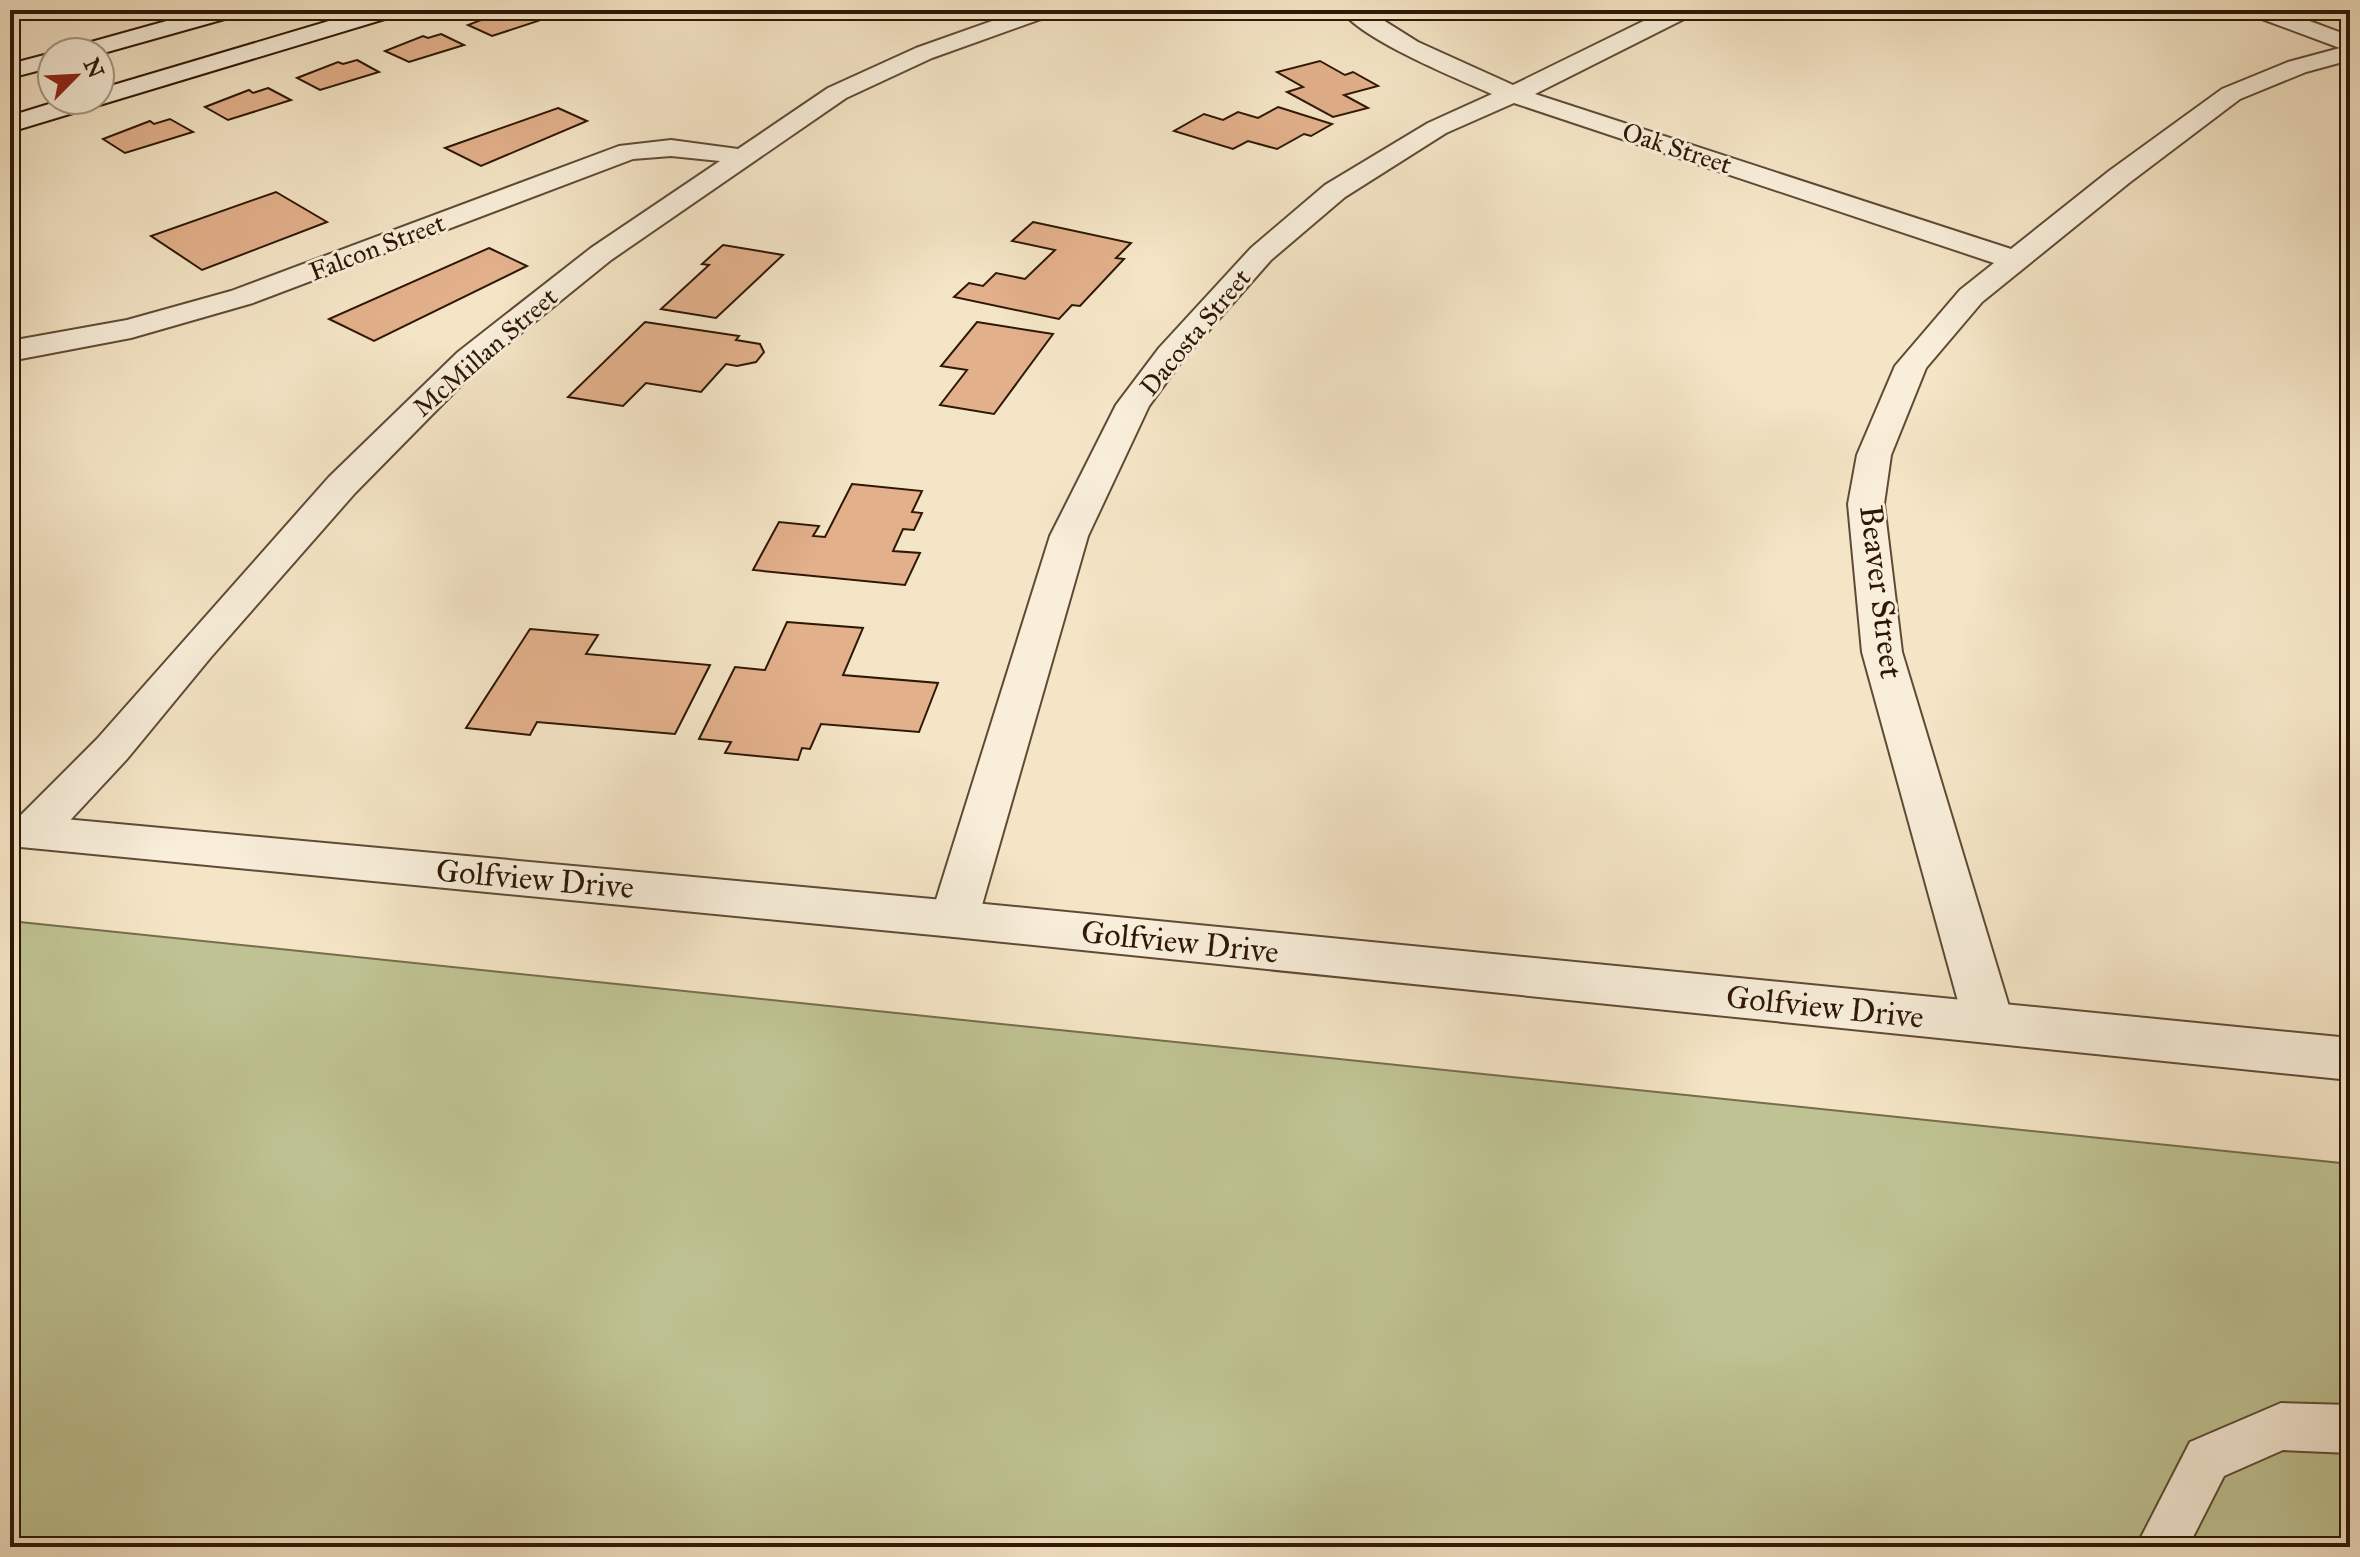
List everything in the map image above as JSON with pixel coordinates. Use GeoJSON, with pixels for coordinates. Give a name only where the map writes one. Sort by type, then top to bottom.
{"type":"FeatureCollection","features":[{"type":"Feature","properties":{"kind":"street"},"geometry":{"type":"LineString","coordinates":[[116,42],[231,10]]}},
{"type":"Feature","properties":{"kind":"street"},"geometry":{"type":"LineString","coordinates":[[116,92],[390,10]]}},
{"type":"Feature","properties":{"kind":"street","name":"McMillan Street"},"geometry":{"type":"LineString","coordinates":[[21,831],[112,749],[342,485],[469,359],[601,254],[837,93],[924,53],[1044,10]]}},
{"type":"Feature","properties":{"kind":"street","name":"Oak Street"},"geometry":{"type":"LineString","coordinates":[[1352,10],[1436,60],[1514,95],[2014,260]]}},
{"type":"Feature","properties":{"kind":"street","name":"Dacosta Street"},"geometry":{"type":"LineString","coordinates":[[954,919],[1069,536],[1133,405],[1170,355],[1261,254],[1335,191],[1437,128],[1514,95],[1684,10]]}},
{"type":"Feature","properties":{"kind":"street"},"geometry":{"type":"LineString","coordinates":[[2259,10],[2350,44]]}},
{"type":"Feature","properties":{"kind":"street","name":"Beaver Street"},"geometry":{"type":"LineString","coordinates":[[1989,1023],[1882,652],[1866,504],[1874,455],[1911,366],[1971,296],[2231,94],[2297,67],[2350,53]]}},
{"type":"Feature","properties":{"kind":"street"},"geometry":{"type":"LineString","coordinates":[[10,71],[36,64]]}},
{"type":"Feature","properties":{"kind":"street"},"geometry":{"type":"LineString","coordinates":[[10,124],[36,116]]}},
{"type":"Feature","properties":{"kind":"street","name":"Falcon Street"},"geometry":{"type":"LineString","coordinates":[[10,351],[131,329],[242,297],[628,152],[672,147],[714,150],[742,158]]}},
{"type":"Feature","properties":{"kind":"street","name":"Golfview Drive"},"geometry":{"type":"LineString","coordinates":[[21,831],[954,919],[2350,1059]]}},
{"type":"Feature","properties":{"kind":"lane"},"geometry":{"type":"LineString","coordinates":[[2161,1547],[2207,1459],[2281,1426],[2350,1429]]}},
{"type":"Feature","properties":{"kind":"green space"},"geometry":{"type":"Polygon","coordinates":[[[10,921],[2350,1164],[2350,1547],[10,1547],[10,921]]]}},
{"type":"Feature","properties":{"kind":"building"},"geometry":{"type":"Polygon","coordinates":[[[522,10],[544,19],[492,36],[468,25],[504,11],[522,10]]]}},
{"type":"Feature","properties":{"kind":"building"},"geometry":{"type":"Polygon","coordinates":[[[441,34],[464,45],[409,62],[385,51],[423,36],[428,38],[441,34]]]}},
{"type":"Feature","properties":{"kind":"building"},"geometry":{"type":"Polygon","coordinates":[[[357,60],[379,72],[320,90],[297,78],[338,62],[343,64],[357,60]]]}},
{"type":"Feature","properties":{"kind":"building"},"geometry":{"type":"Polygon","coordinates":[[[1320,61],[1345,75],[1353,72],[1378,86],[1344,95],[1368,108],[1333,117],[1287,92],[1303,87],[1277,72],[1320,61]]]}},
{"type":"Feature","properties":{"kind":"building"},"geometry":{"type":"Polygon","coordinates":[[[268,88],[291,100],[228,120],[205,107],[249,90],[253,93],[268,88]]]}},
{"type":"Feature","properties":{"kind":"building"},"geometry":{"type":"Polygon","coordinates":[[[1278,107],[1332,124],[1311,136],[1304,134],[1277,149],[1248,141],[1233,149],[1174,131],[1204,114],[1223,120],[1238,112],[1258,118],[1278,107]]]}},
{"type":"Feature","properties":{"kind":"building"},"geometry":{"type":"Polygon","coordinates":[[[558,108],[587,121],[481,166],[445,148],[558,108]]]}},
{"type":"Feature","properties":{"kind":"building"},"geometry":{"type":"Polygon","coordinates":[[[170,119],[193,132],[125,153],[103,139],[150,121],[154,124],[170,119]]]}},
{"type":"Feature","properties":{"kind":"building"},"geometry":{"type":"Polygon","coordinates":[[[276,192],[327,222],[202,270],[151,236],[276,192]]]}},
{"type":"Feature","properties":{"kind":"building"},"geometry":{"type":"Polygon","coordinates":[[[1033,222],[1131,243],[1116,258],[1124,259],[1080,306],[1072,305],[1059,319],[954,297],[969,283],[983,286],[996,273],[1025,279],[1055,250],[1012,241],[1033,222]]]}},
{"type":"Feature","properties":{"kind":"building"},"geometry":{"type":"Polygon","coordinates":[[[723,245],[783,255],[716,318],[661,309],[709,265],[702,264],[723,245]]]}},
{"type":"Feature","properties":{"kind":"building"},"geometry":{"type":"Polygon","coordinates":[[[489,248],[527,266],[374,341],[329,319],[489,248]]]}},
{"type":"Feature","properties":{"kind":"building"},"geometry":{"type":"Polygon","coordinates":[[[645,322],[739,336],[736,340],[760,344],[764,352],[756,362],[737,366],[726,364],[701,392],[646,383],[623,406],[568,397],[645,322]]]}},
{"type":"Feature","properties":{"kind":"building"},"geometry":{"type":"Polygon","coordinates":[[[977,322],[1053,334],[994,414],[940,405],[967,370],[941,366],[977,322]]]}},
{"type":"Feature","properties":{"kind":"building"},"geometry":{"type":"Polygon","coordinates":[[[852,484],[922,491],[912,512],[922,513],[914,530],[903,529],[893,551],[920,553],[905,585],[753,570],[779,522],[819,526],[813,536],[825,537],[852,484]]]}},
{"type":"Feature","properties":{"kind":"building"},"geometry":{"type":"Polygon","coordinates":[[[787,622],[863,628],[843,675],[938,683],[919,732],[821,724],[810,749],[802,748],[798,760],[725,753],[731,742],[699,739],[735,667],[765,670],[787,622]]]}},
{"type":"Feature","properties":{"kind":"building"},"geometry":{"type":"Polygon","coordinates":[[[530,629],[598,635],[586,654],[710,665],[675,734],[537,722],[530,735],[466,728],[530,629]]]}}]}
